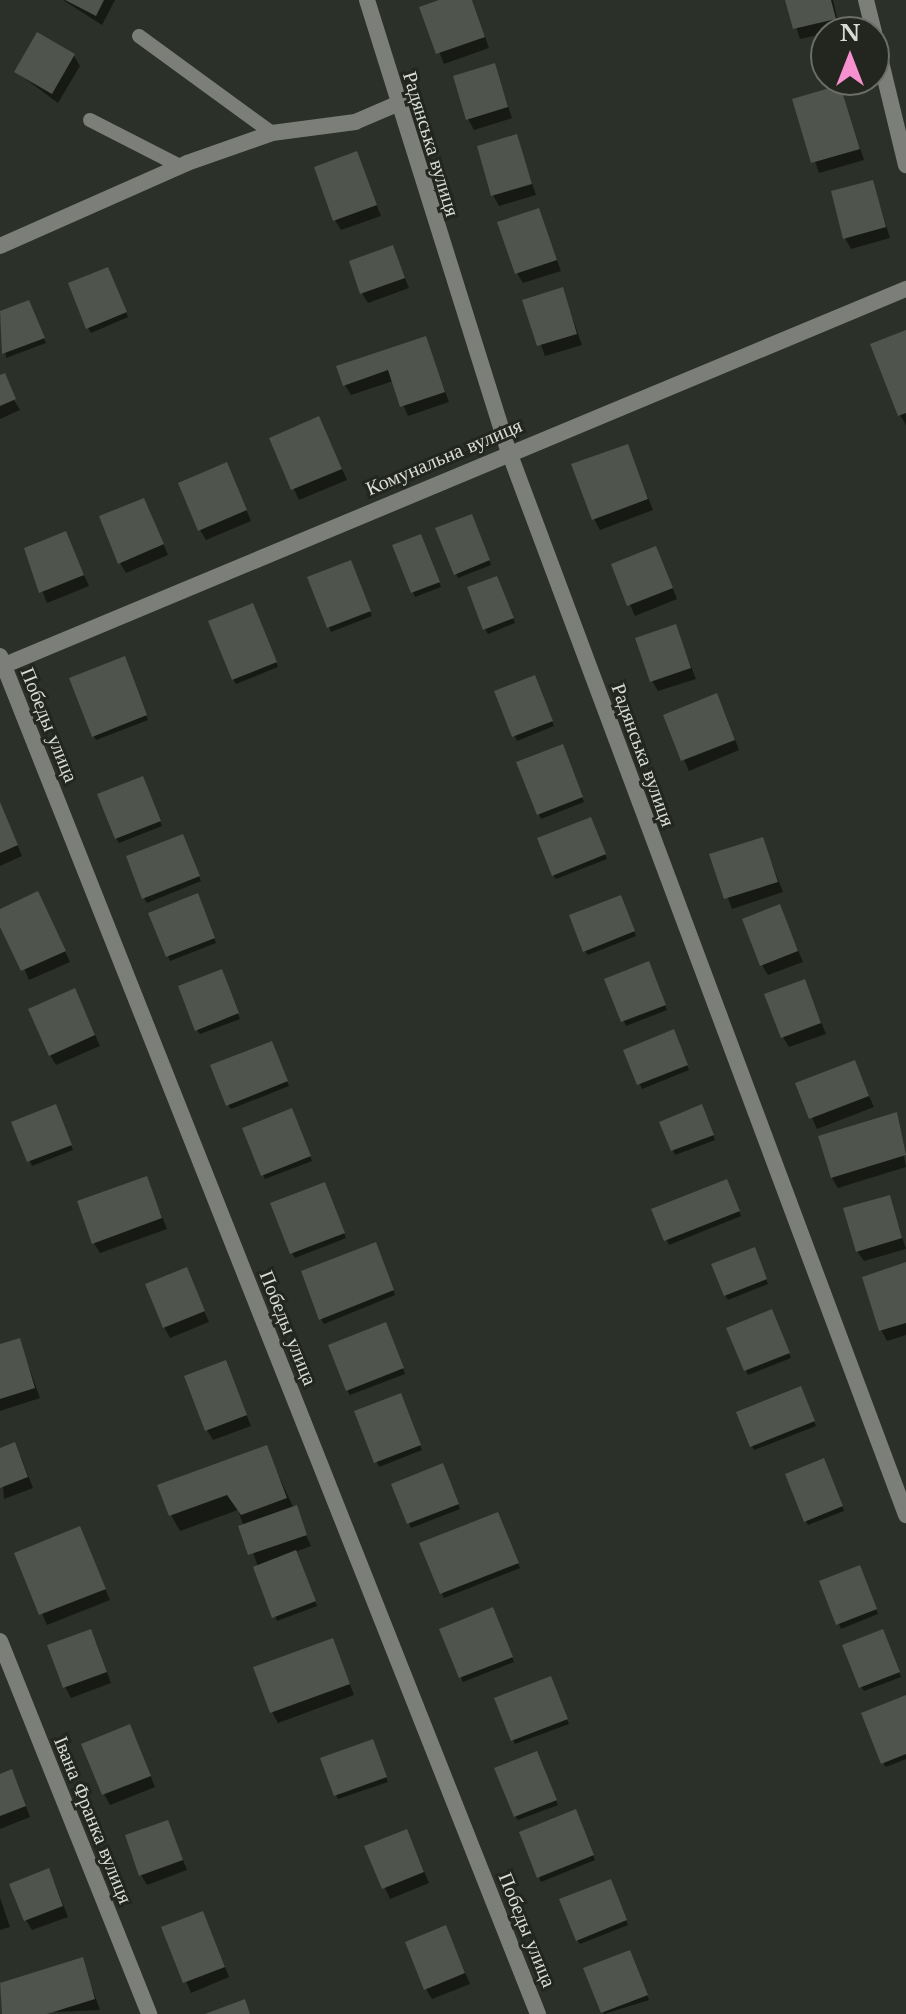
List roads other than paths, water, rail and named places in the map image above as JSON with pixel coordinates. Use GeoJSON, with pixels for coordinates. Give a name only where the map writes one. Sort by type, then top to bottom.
{"type":"FeatureCollection","features":[{"type":"Feature","properties":{"kind":"street","name":"Радянська вулиця"},"geometry":{"type":"LineString","coordinates":[[367,0],[397,104],[509,452],[906,1515]]}},
{"type":"Feature","properties":{"kind":"street"},"geometry":{"type":"LineString","coordinates":[[889,96],[906,165]]}},
{"type":"Feature","properties":{"kind":"street"},"geometry":{"type":"LineString","coordinates":[[0,246],[180,166],[272,133],[355,122],[397,104]]}},
{"type":"Feature","properties":{"kind":"street","name":"Комунальна вулиця"},"geometry":{"type":"LineString","coordinates":[[1,662],[906,289]]}},
{"type":"Feature","properties":{"kind":"street","name":"Победы улица"},"geometry":{"type":"LineString","coordinates":[[1,662],[538,2014]]}},
{"type":"Feature","properties":{"kind":"street","name":"Івана Франка вулиця"},"geometry":{"type":"LineString","coordinates":[[0,1641],[149,2014]]}},
{"type":"Feature","properties":{"kind":"lane"},"geometry":{"type":"LineString","coordinates":[[139,36],[272,133]]}},
{"type":"Feature","properties":{"kind":"lane"},"geometry":{"type":"LineString","coordinates":[[90,120],[180,166]]}}]}
